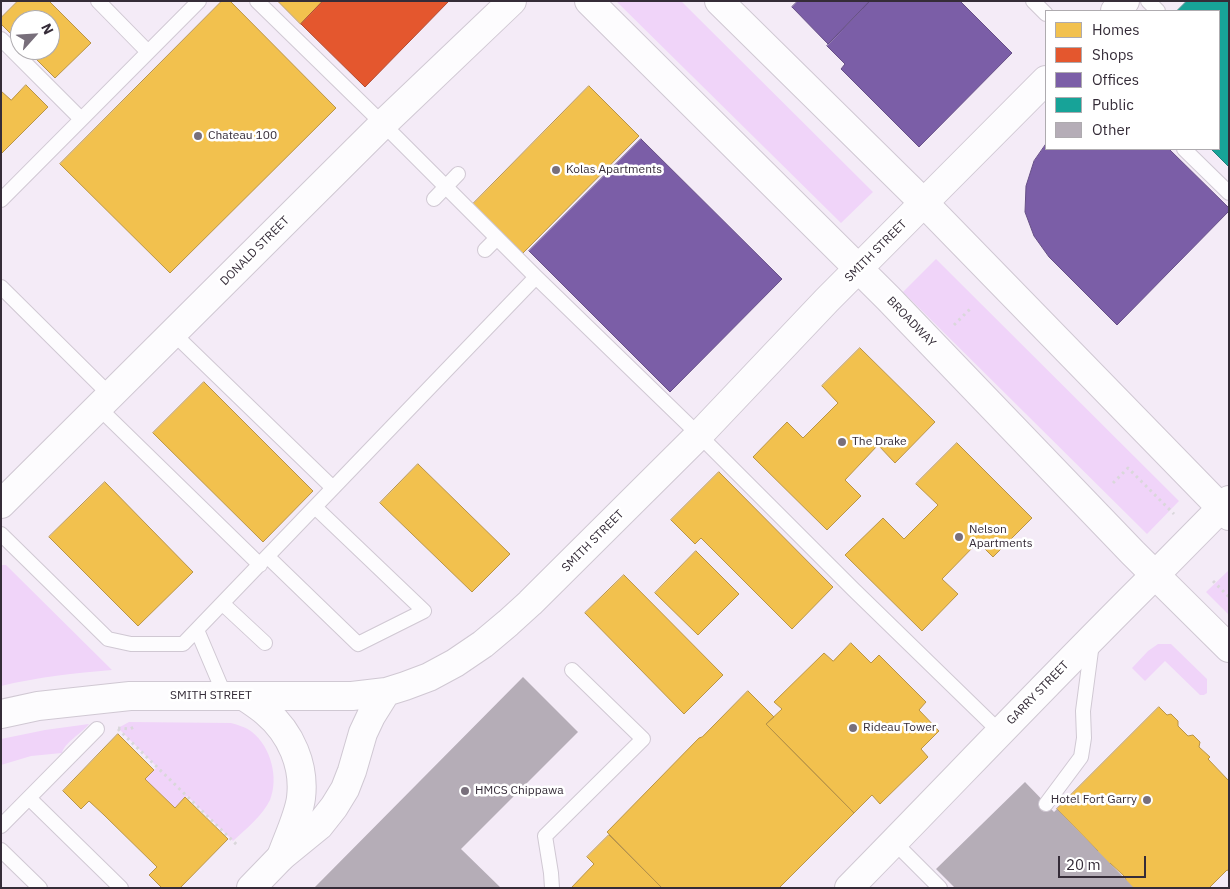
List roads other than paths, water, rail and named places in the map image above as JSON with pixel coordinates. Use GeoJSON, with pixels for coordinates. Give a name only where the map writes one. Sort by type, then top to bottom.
{"type":"FeatureCollection","features":[{"type":"Feature","properties":{"kind":"main road","name":"DONALD STREET"},"geometry":{"type":"LineString","coordinates":[[1,504],[383,124],[512,1]]}},
{"type":"Feature","properties":{"kind":"main road","name":"BROADWAY"},"geometry":{"type":"LineString","coordinates":[[589,1],[888,298],[1155,575],[1229,648]]}},
{"type":"Feature","properties":{"kind":"main road"},"geometry":{"type":"LineString","coordinates":[[719,1],[924,203],[1226,508]]}},
{"type":"Feature","properties":{"kind":"main road","name":"SMITH STREET"},"geometry":{"type":"LineString","coordinates":[[1,714],[38,706],[130,696],[352,696],[386,692],[405,686],[429,677],[456,663],[482,644],[530,603],[699,435],[827,300],[1045,81]]}},
{"type":"Feature","properties":{"kind":"main road","name":"GARRY STREET"},"geometry":{"type":"LineString","coordinates":[[849,888],[1092,637],[1226,508]]}},
{"type":"Feature","properties":{"kind":"main road"},"geometry":{"type":"LineString","coordinates":[[250,888],[281,857],[319,826],[334,807],[345,788],[363,733],[386,692]]}},
{"type":"Feature","properties":{"kind":"main road"},"geometry":{"type":"LineString","coordinates":[[234,696],[266,712],[288,738],[296,754],[301,784],[301,798],[281,857]]}},
{"type":"Feature","properties":{"kind":"lane"},"geometry":{"type":"LineString","coordinates":[[98,1],[148,52]]}},
{"type":"Feature","properties":{"kind":"lane"},"geometry":{"type":"LineString","coordinates":[[1,200],[199,1]]}},
{"type":"Feature","properties":{"kind":"lane"},"geometry":{"type":"LineString","coordinates":[[257,1],[1001,733]]}},
{"type":"Feature","properties":{"kind":"lane"},"geometry":{"type":"LineString","coordinates":[[1033,1],[1045,13]]}},
{"type":"Feature","properties":{"kind":"lane"},"geometry":{"type":"LineString","coordinates":[[1148,1],[1157,10]]}},
{"type":"Feature","properties":{"kind":"lane"},"geometry":{"type":"LineString","coordinates":[[1,39],[82,119]]}},
{"type":"Feature","properties":{"kind":"lane"},"geometry":{"type":"LineString","coordinates":[[1185,150],[1229,192]]}},
{"type":"Feature","properties":{"kind":"lane"},"geometry":{"type":"LineString","coordinates":[[434,199],[458,174]]}},
{"type":"Feature","properties":{"kind":"lane"},"geometry":{"type":"LineString","coordinates":[[485,250],[497,238]]}},
{"type":"Feature","properties":{"kind":"lane"},"geometry":{"type":"LineString","coordinates":[[1,534],[108,639],[130,644],[184,644],[536,276]]}},
{"type":"Feature","properties":{"kind":"lane"},"geometry":{"type":"LineString","coordinates":[[1,287],[104,401],[264,561],[358,644],[424,611],[315,507]]}},
{"type":"Feature","properties":{"kind":"lane"},"geometry":{"type":"LineString","coordinates":[[173,333],[333,488]]}},
{"type":"Feature","properties":{"kind":"lane"},"geometry":{"type":"LineString","coordinates":[[223,604],[265,643]]}},
{"type":"Feature","properties":{"kind":"lane"},"geometry":{"type":"LineString","coordinates":[[197,630],[234,696]]}},
{"type":"Feature","properties":{"kind":"lane"},"geometry":{"type":"LineString","coordinates":[[1046,804],[1080,757],[1084,738],[1083,711],[1092,637]]}},
{"type":"Feature","properties":{"kind":"lane"},"geometry":{"type":"LineString","coordinates":[[552,888],[545,836],[643,739],[572,670]]}},
{"type":"Feature","properties":{"kind":"lane"},"geometry":{"type":"LineString","coordinates":[[2,822],[29,798],[97,729]]}},
{"type":"Feature","properties":{"kind":"lane"},"geometry":{"type":"LineString","coordinates":[[29,798],[121,888]]}},
{"type":"Feature","properties":{"kind":"lane"},"geometry":{"type":"LineString","coordinates":[[894,842],[940,888]]}},
{"type":"Feature","properties":{"kind":"lane"},"geometry":{"type":"LineString","coordinates":[[1,850],[40,888]]}},
{"type":"Feature","properties":{"kind":"place","name":"Chateau 100"},"geometry":{"type":"Point","coordinates":[198,136]}},
{"type":"Feature","properties":{"kind":"place","name":"Kolas Apartments"},"geometry":{"type":"Point","coordinates":[556,170]}},
{"type":"Feature","properties":{"kind":"place","name":"The Drake"},"geometry":{"type":"Point","coordinates":[842,442]}},
{"type":"Feature","properties":{"kind":"place","name":"Nelson Apartments"},"geometry":{"type":"Point","coordinates":[959,537]}},
{"type":"Feature","properties":{"kind":"place","name":"Rideau Tower"},"geometry":{"type":"Point","coordinates":[853,728]}},
{"type":"Feature","properties":{"kind":"place","name":"HMCS Chippawa"},"geometry":{"type":"Point","coordinates":[465,791]}},
{"type":"Feature","properties":{"kind":"place","name":"Hotel Fort Garry"},"geometry":{"type":"Point","coordinates":[1147,800]}}]}
